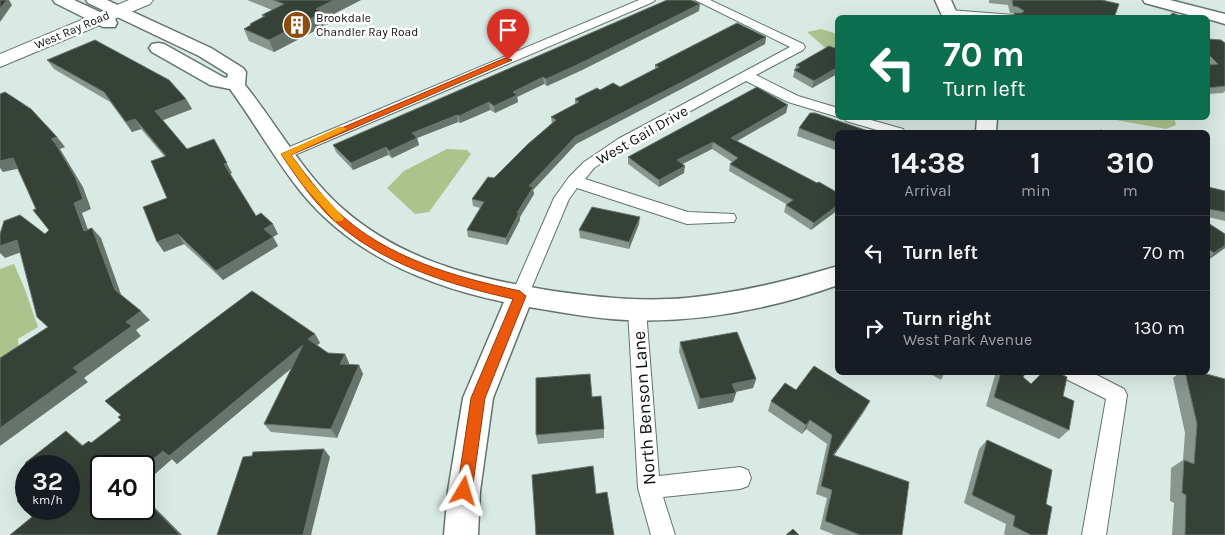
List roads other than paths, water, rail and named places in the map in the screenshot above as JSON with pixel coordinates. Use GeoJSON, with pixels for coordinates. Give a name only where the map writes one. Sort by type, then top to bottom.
{"type":"FeatureCollection","features":[{"type":"Feature","properties":{"kind":"main road","name":"West Ray Road"},"geometry":{"type":"LineString","coordinates":[[0,46],[102,7],[144,0]]}},
{"type":"Feature","properties":{"kind":"main road","name":"West Ray Road"},"geometry":{"type":"LineString","coordinates":[[0,61],[102,7]]}},
{"type":"Feature","properties":{"kind":"street"},"geometry":{"type":"LineString","coordinates":[[61,0],[102,7],[217,81],[236,85],[306,183],[334,214],[367,239],[422,268],[468,284],[520,296],[570,304],[637,310],[718,304],[795,289],[835,276]]}},
{"type":"Feature","properties":{"kind":"street"},"geometry":{"type":"LineString","coordinates":[[286,154],[649,0]]}},
{"type":"Feature","properties":{"kind":"street","name":"West Gail Drive"},"geometry":{"type":"LineString","coordinates":[[520,296],[562,198],[574,181],[589,166],[623,142],[799,47],[701,0]]}},
{"type":"Feature","properties":{"kind":"street"},"geometry":{"type":"LineString","coordinates":[[1151,0],[1209,15]]}},
{"type":"Feature","properties":{"kind":"street"},"geometry":{"type":"LineString","coordinates":[[947,10],[989,15]]}},
{"type":"Feature","properties":{"kind":"street"},"geometry":{"type":"LineString","coordinates":[[1210,15],[1225,19]]}},
{"type":"Feature","properties":{"kind":"street"},"geometry":{"type":"LineString","coordinates":[[747,76],[793,99],[835,112]]}},
{"type":"Feature","properties":{"kind":"street"},"geometry":{"type":"LineString","coordinates":[[858,120],[891,130]]}},
{"type":"Feature","properties":{"kind":"street"},"geometry":{"type":"LineString","coordinates":[[574,181],[687,218],[728,218]]}},
{"type":"Feature","properties":{"kind":"street"},"geometry":{"type":"LineString","coordinates":[[461,535],[464,491],[478,398],[520,296]]}},
{"type":"Feature","properties":{"kind":"street","name":"North Benson Lane"},"geometry":{"type":"LineString","coordinates":[[637,310],[649,488],[663,535]]}},
{"type":"Feature","properties":{"kind":"street"},"geometry":{"type":"LineString","coordinates":[[1077,375],[1117,396],[1094,535]]}},
{"type":"Feature","properties":{"kind":"street"},"geometry":{"type":"LineString","coordinates":[[649,488],[740,478]]}},
{"type":"Feature","properties":{"kind":"place","name":"Brookdale Chandler Ray Road"},"geometry":{"type":"Point","coordinates":[297,25]}}]}
